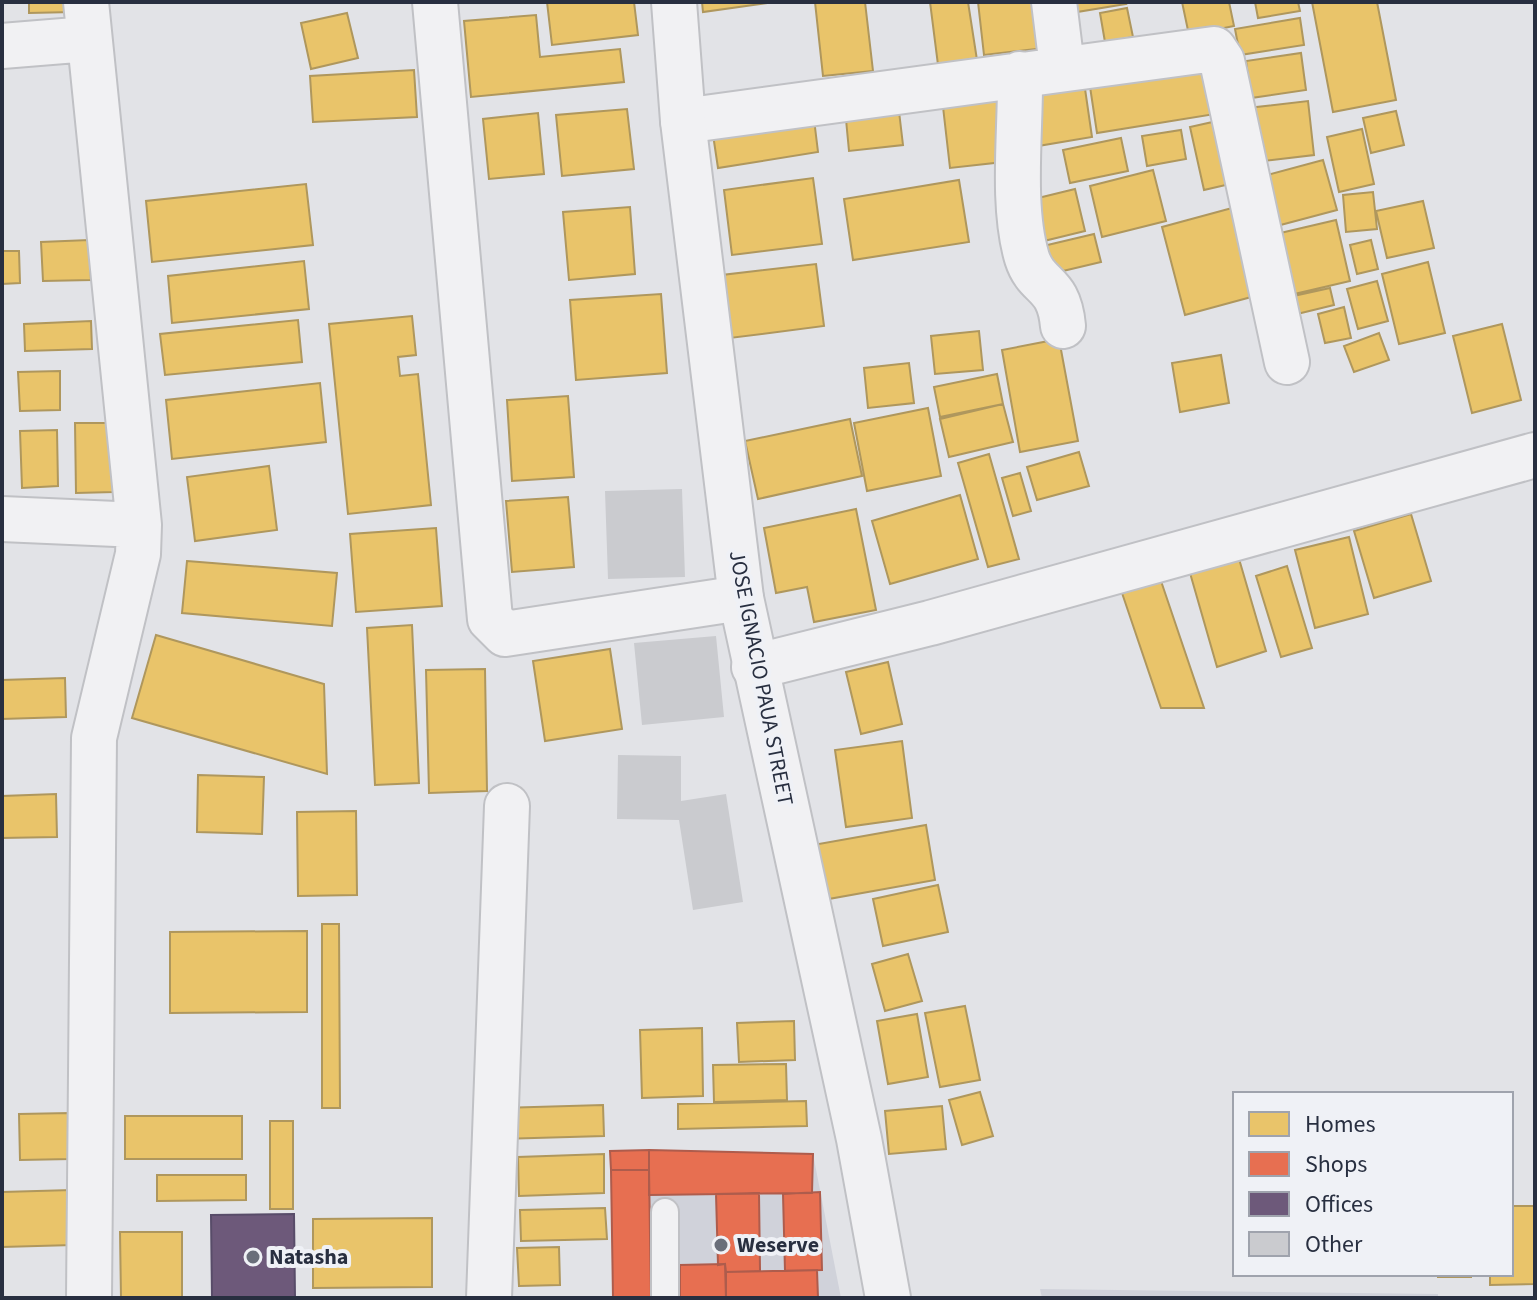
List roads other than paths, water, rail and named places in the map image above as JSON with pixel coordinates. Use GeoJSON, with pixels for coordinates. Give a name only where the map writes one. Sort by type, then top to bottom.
{"type":"FeatureCollection","features":[{"type":"Feature","properties":{"kind":"street"},"geometry":{"type":"LineString","coordinates":[[435,2],[490,619],[505,634],[741,598]]}},
{"type":"Feature","properties":{"kind":"street","name":"JOSE IGNACIO PAUA STREET"},"geometry":{"type":"LineString","coordinates":[[674,2],[683,121],[741,598],[859,1139],[888,1298]]}},
{"type":"Feature","properties":{"kind":"street"},"geometry":{"type":"LineString","coordinates":[[1054,2],[1020,191],[1025,244],[1032,268],[1059,300],[1063,326]]}},
{"type":"Feature","properties":{"kind":"street"},"geometry":{"type":"LineString","coordinates":[[2,46],[87,20],[139,525],[138,554],[94,738],[89,1298]]}},
{"type":"Feature","properties":{"kind":"street"},"geometry":{"type":"LineString","coordinates":[[683,121],[1041,70],[1214,49],[1222,61],[1287,362]]}},
{"type":"Feature","properties":{"kind":"street"},"geometry":{"type":"LineString","coordinates":[[754,667],[930,623],[1535,455]]}},
{"type":"Feature","properties":{"kind":"street"},"geometry":{"type":"LineString","coordinates":[[2,519],[139,525]]}},
{"type":"Feature","properties":{"kind":"street"},"geometry":{"type":"LineString","coordinates":[[489,1298],[507,806]]}},
{"type":"Feature","properties":{"kind":"lane"},"geometry":{"type":"LineString","coordinates":[[665,1212],[665,1298]]}},
{"type":"Feature","properties":{"kind":"place","name":"Weserve"},"geometry":{"type":"Point","coordinates":[721,1245]}},
{"type":"Feature","properties":{"kind":"place","name":"Natasha"},"geometry":{"type":"Point","coordinates":[253,1257]}}]}
